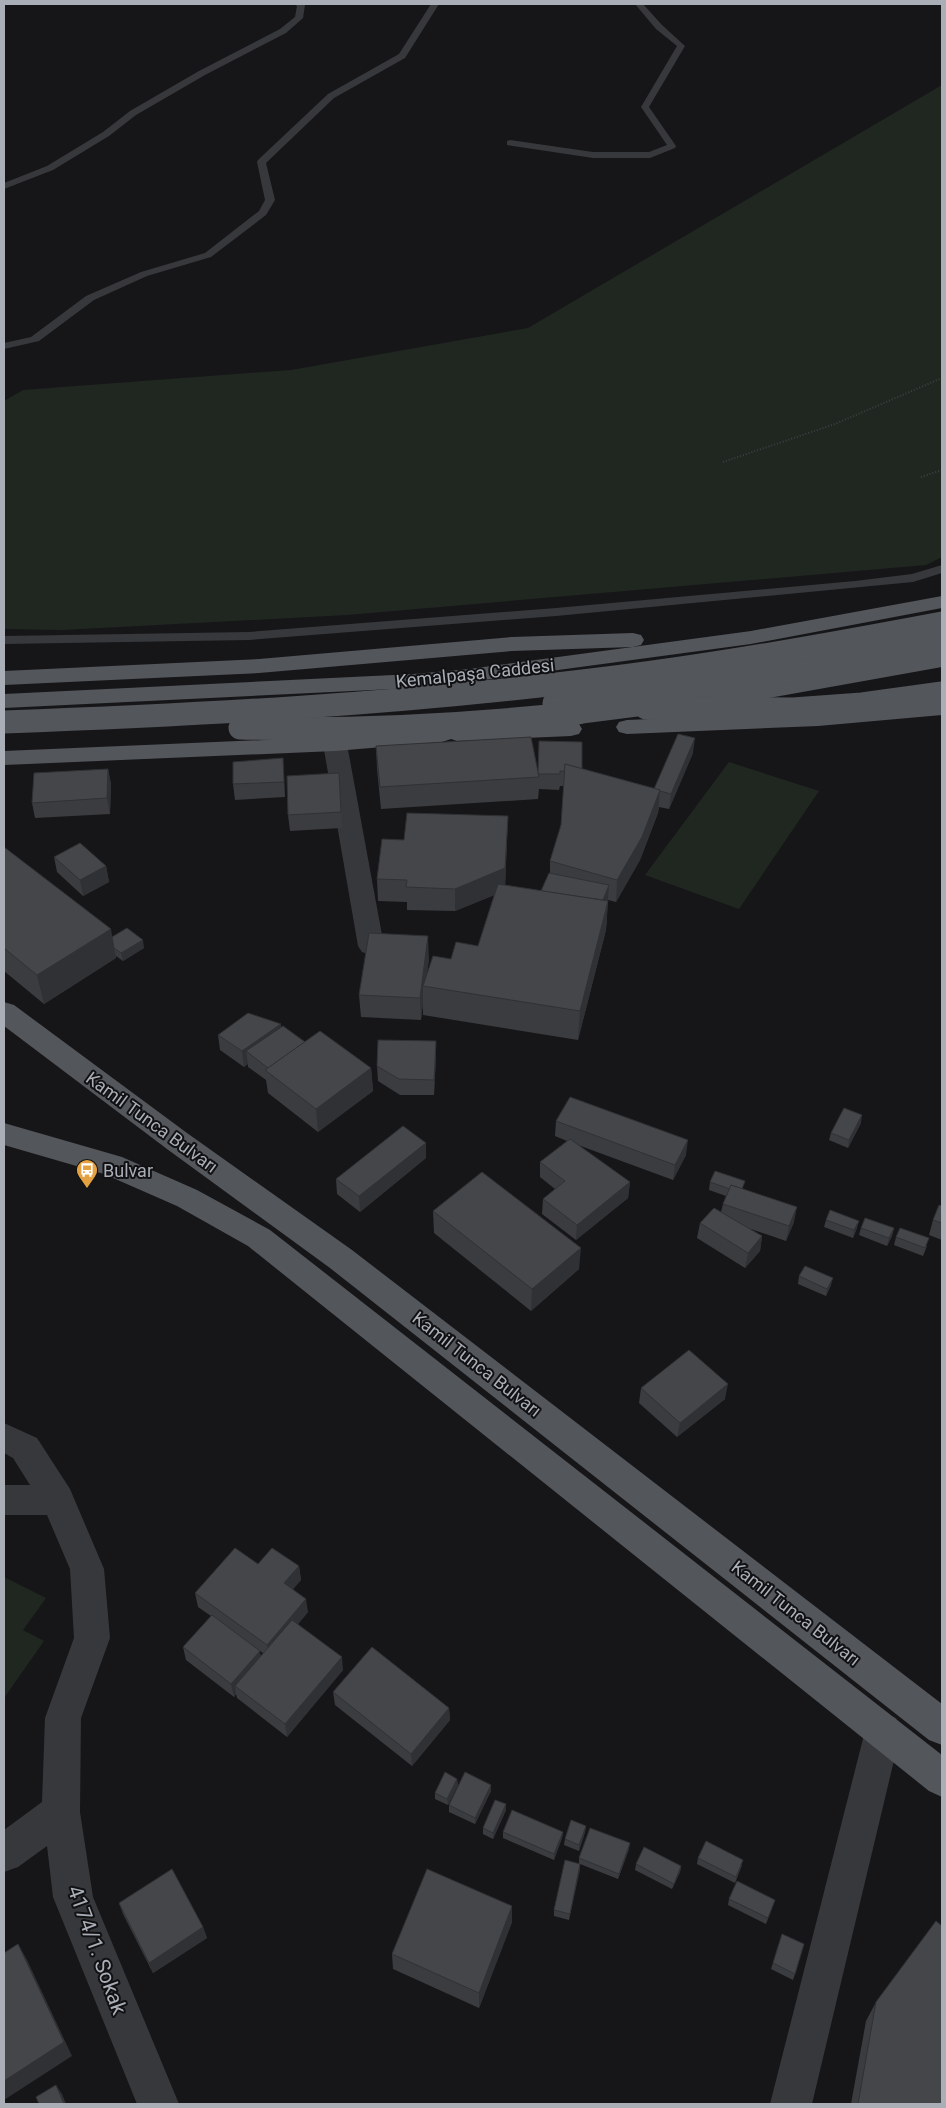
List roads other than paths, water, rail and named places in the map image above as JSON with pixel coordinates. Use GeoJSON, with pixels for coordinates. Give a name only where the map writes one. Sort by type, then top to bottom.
{"type":"FeatureCollection","features":[{"type":"Feature","properties":{"kind":"main road","name":"Kemalpaşa Caddesi"},"geometry":{"type":"LineString","coordinates":[[4,701],[292,688],[468,676],[730,641],[869,618],[942,602]]}},
{"type":"Feature","properties":{"kind":"main road"},"geometry":{"type":"LineString","coordinates":[[869,618],[899,621],[913,627],[922,634],[927,643],[928,652],[922,660],[912,666],[899,669]]}},
{"type":"Feature","properties":{"kind":"main road"},"geometry":{"type":"LineString","coordinates":[[4,722],[162,717],[443,697],[646,673],[845,643],[942,623]]}},
{"type":"Feature","properties":{"kind":"main road"},"geometry":{"type":"LineString","coordinates":[[4,678],[259,666],[441,648],[585,640],[730,641]]}},
{"type":"Feature","properties":{"kind":"main road"},"geometry":{"type":"LineString","coordinates":[[4,739],[240,728],[628,696],[834,666],[942,645]]}},
{"type":"Feature","properties":{"kind":"main road"},"geometry":{"type":"LineString","coordinates":[[4,758],[335,744],[443,734],[736,697],[942,660]]}},
{"type":"Feature","properties":{"kind":"main road"},"geometry":{"type":"LineString","coordinates":[[288,746],[260,737],[252,730],[249,721],[250,712],[255,704],[265,696],[292,688]]}},
{"type":"Feature","properties":{"kind":"main road"},"geometry":{"type":"LineString","coordinates":[[240,728],[348,730],[656,708],[801,709],[862,704],[942,693]]}},
{"type":"Feature","properties":{"kind":"main road"},"geometry":{"type":"LineString","coordinates":[[443,734],[818,719],[942,708]]}},
{"type":"Feature","properties":{"kind":"main road","name":"Kamil Tunca Bulvarı"},"geometry":{"type":"LineString","coordinates":[[4,1012],[178,1142],[341,1258],[942,1727]]}},
{"type":"Feature","properties":{"kind":"main road","name":"Kamil Tunca Bulvarı"},"geometry":{"type":"LineString","coordinates":[[4,1134],[112,1165],[187,1198],[259,1238],[942,1778]]}},
{"type":"Feature","properties":{"kind":"street"},"geometry":{"type":"LineString","coordinates":[[335,744],[371,946]]}},
{"type":"Feature","properties":{"kind":"street","name":"4174/1. Sokak"},"geometry":{"type":"LineString","coordinates":[[4,1437],[25,1448],[58,1500],[87,1569],[92,1638],[63,1718],[61,1812],[73,1897],[158,2104]]}},
{"type":"Feature","properties":{"kind":"street"},"geometry":{"type":"LineString","coordinates":[[4,1500],[58,1500]]}},
{"type":"Feature","properties":{"kind":"street"},"geometry":{"type":"LineString","coordinates":[[791,2104],[883,1731]]}},
{"type":"Feature","properties":{"kind":"street"},"geometry":{"type":"LineString","coordinates":[[4,1853],[61,1812]]}},
{"type":"Feature","properties":{"kind":"lane"},"geometry":{"type":"LineString","coordinates":[[4,186],[50,168],[106,134],[141,108],[202,73],[283,31],[299,18],[302,5],[298,4]]}},
{"type":"Feature","properties":{"kind":"lane"},"geometry":{"type":"LineString","coordinates":[[4,346],[35,339],[90,298],[144,274],[208,255],[238,234],[263,213],[270,200],[261,162],[331,96],[402,56],[435,4]]}},
{"type":"Feature","properties":{"kind":"lane"},"geometry":{"type":"LineString","coordinates":[[510,143],[593,155],[650,155],[672,146],[645,107],[680,46],[659,27],[639,4]]}},
{"type":"Feature","properties":{"kind":"lane"},"geometry":{"type":"LineString","coordinates":[[4,640],[249,636],[556,612],[856,585],[913,578],[942,569]]}},
{"type":"Feature","properties":{"kind":"place","name":"Bulvar"},"geometry":{"type":"Point","coordinates":[87,1189]}}]}
